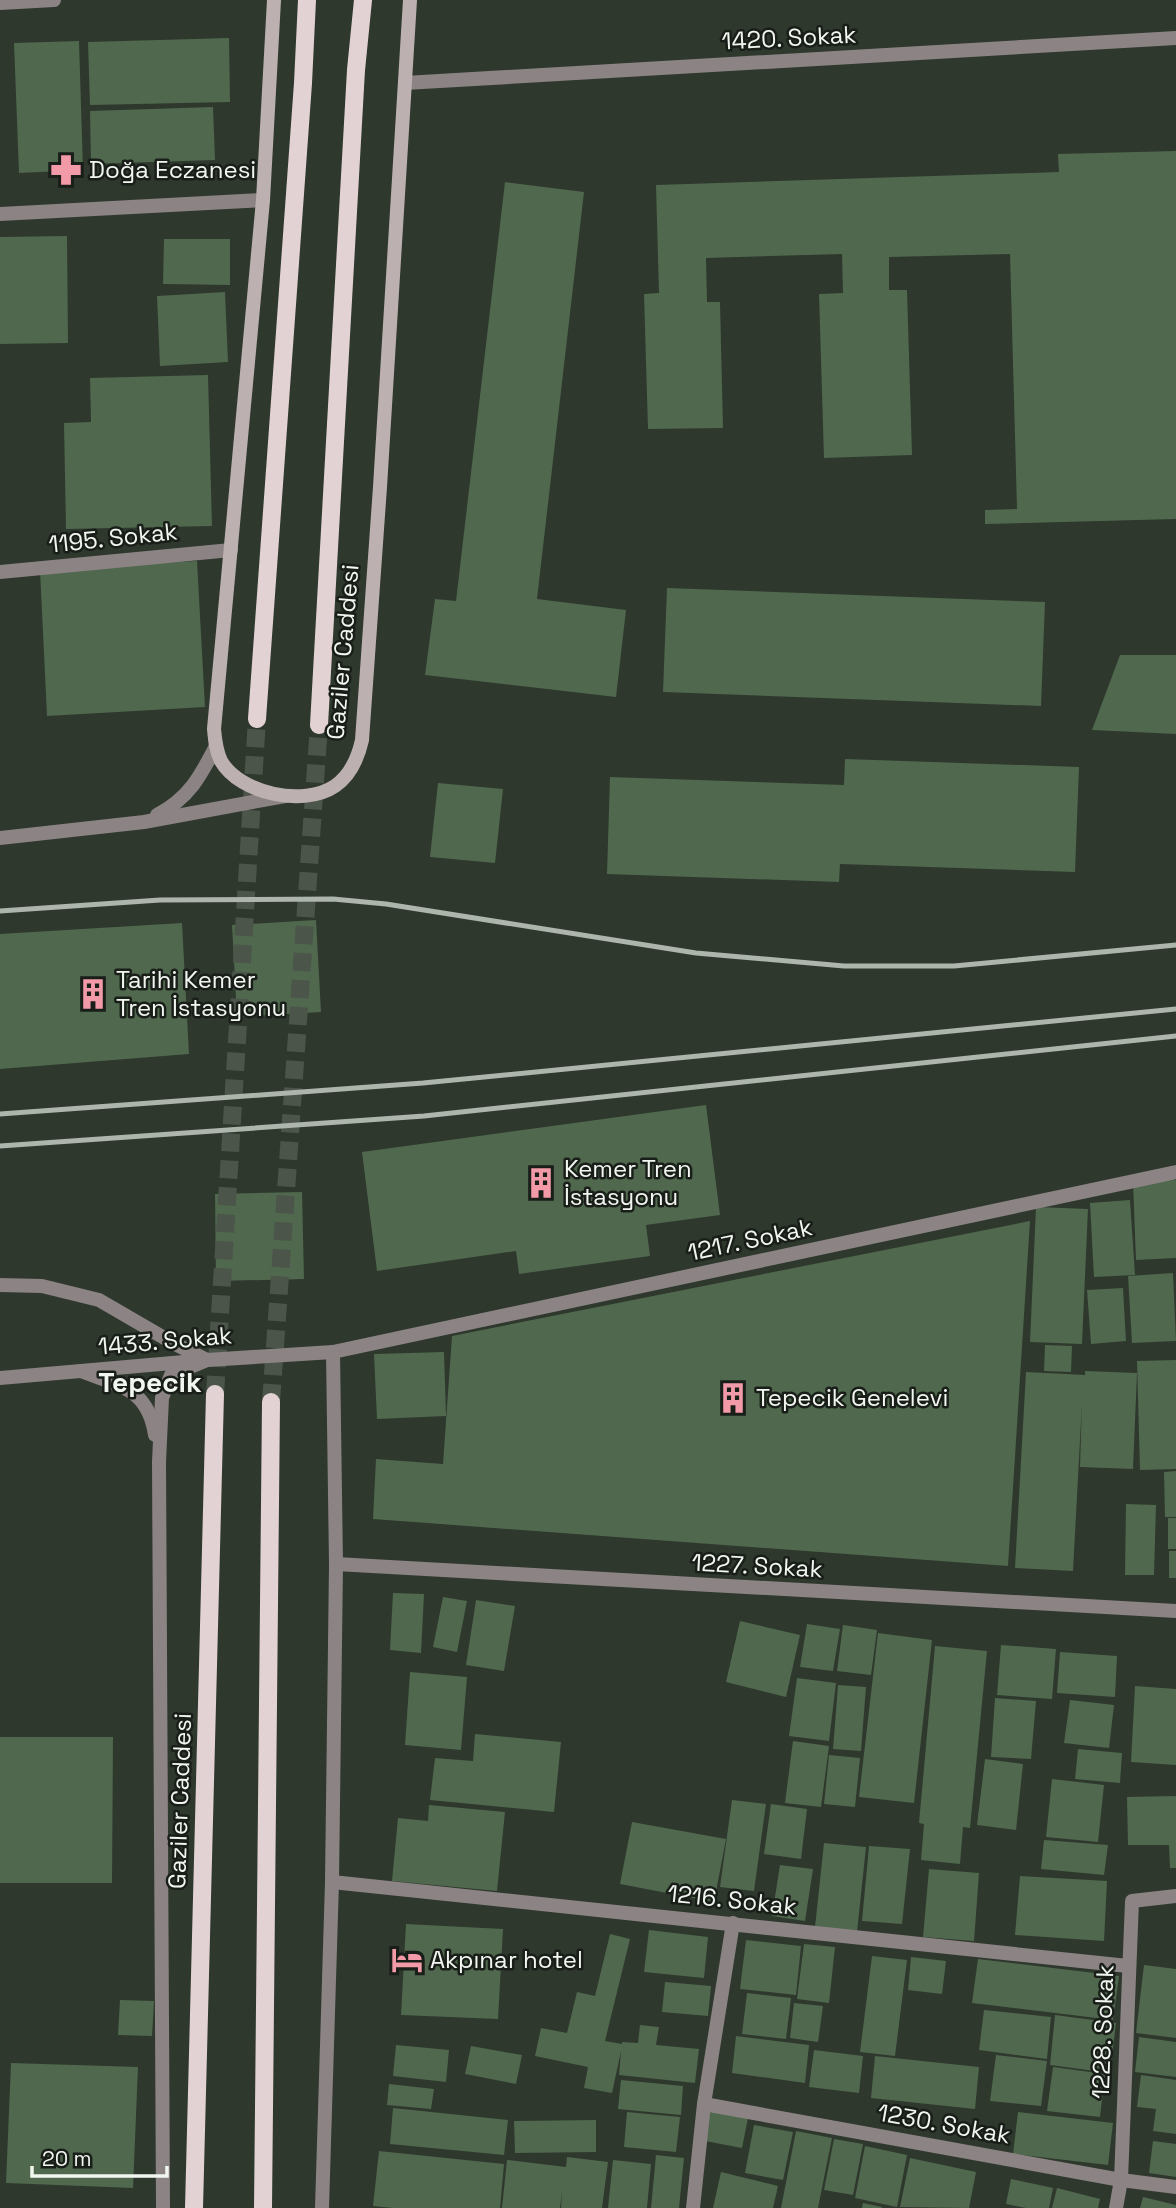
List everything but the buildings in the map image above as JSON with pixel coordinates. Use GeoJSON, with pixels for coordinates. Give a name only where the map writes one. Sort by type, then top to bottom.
{"type":"FeatureCollection","features":[{"type":"Feature","properties":{"kind":"main road"},"geometry":{"type":"LineString","coordinates":[[216,746],[214,729],[263,200],[274,0]]}},
{"type":"Feature","properties":{"kind":"main road"},"geometry":{"type":"LineString","coordinates":[[257,719],[307,0]]}},
{"type":"Feature","properties":{"kind":"main road","name":"Gaziler Caddesi"},"geometry":{"type":"LineString","coordinates":[[319,724],[355,84],[363,0]]}},
{"type":"Feature","properties":{"kind":"main road","name":"Gaziler Caddesi"},"geometry":{"type":"LineString","coordinates":[[216,746],[221,761],[242,783],[286,796],[315,794],[334,787],[358,759],[362,740],[380,486],[410,0]]}},
{"type":"Feature","properties":{"kind":"main road","name":"Gaziler Caddesi"},"geometry":{"type":"LineString","coordinates":[[194,2208],[215,1394]]}},
{"type":"Feature","properties":{"kind":"main road"},"geometry":{"type":"LineString","coordinates":[[263,2208],[271,1402]]}},
{"type":"Feature","properties":{"kind":"street"},"geometry":{"type":"LineString","coordinates":[[0,3],[54,0]]}},
{"type":"Feature","properties":{"kind":"street","name":"1420. Sokak"},"geometry":{"type":"LineString","coordinates":[[405,83],[1176,38]]}},
{"type":"Feature","properties":{"kind":"street"},"geometry":{"type":"LineString","coordinates":[[0,214],[263,200]]}},
{"type":"Feature","properties":{"kind":"street","name":"1195. Sokak"},"geometry":{"type":"LineString","coordinates":[[0,572],[231,550]]}},
{"type":"Feature","properties":{"kind":"street"},"geometry":{"type":"LineString","coordinates":[[144,822],[170,808],[189,792],[216,746]]}},
{"type":"Feature","properties":{"kind":"street"},"geometry":{"type":"LineString","coordinates":[[0,838],[144,822],[286,796]]}},
{"type":"Feature","properties":{"kind":"street","name":"1217. Sokak"},"geometry":{"type":"LineString","coordinates":[[333,1352],[1176,1172]]}},
{"type":"Feature","properties":{"kind":"street"},"geometry":{"type":"LineString","coordinates":[[0,1285],[42,1286],[99,1300],[207,1360]]}},
{"type":"Feature","properties":{"kind":"street"},"geometry":{"type":"LineString","coordinates":[[322,2208],[336,1564],[333,1352]]}},
{"type":"Feature","properties":{"kind":"street","name":"1433. Sokak"},"geometry":{"type":"LineString","coordinates":[[0,1378],[333,1352]]}},
{"type":"Feature","properties":{"kind":"street"},"geometry":{"type":"LineString","coordinates":[[163,2208],[159,1462],[162,1398],[171,1374],[207,1360]]}},
{"type":"Feature","properties":{"kind":"street"},"geometry":{"type":"LineString","coordinates":[[80,1371],[135,1392],[153,1420],[159,1462]]}},
{"type":"Feature","properties":{"kind":"street","name":"1227. Sokak"},"geometry":{"type":"LineString","coordinates":[[336,1564],[1176,1611]]}},
{"type":"Feature","properties":{"kind":"street","name":"1216. Sokak"},"geometry":{"type":"LineString","coordinates":[[331,1882],[1128,1966]]}},
{"type":"Feature","properties":{"kind":"street","name":"1228. Sokak"},"geometry":{"type":"LineString","coordinates":[[1116,2208],[1121,2179],[1132,1900],[1176,1896]]}},
{"type":"Feature","properties":{"kind":"street"},"geometry":{"type":"LineString","coordinates":[[693,2208],[704,2104],[733,1923]]}},
{"type":"Feature","properties":{"kind":"street","name":"1230. Sokak"},"geometry":{"type":"LineString","coordinates":[[704,2104],[1176,2187]]}},
{"type":"Feature","properties":{"kind":"tunnel"},"geometry":{"type":"LineString","coordinates":[[215,1394],[257,719]]}},
{"type":"Feature","properties":{"kind":"tunnel"},"geometry":{"type":"LineString","coordinates":[[271,1402],[319,725]]}},
{"type":"Feature","properties":{"kind":"railway"},"geometry":{"type":"LineString","coordinates":[[0,911],[160,900],[333,899],[386,904],[696,953],[844,966],[954,966],[1176,945]]}},
{"type":"Feature","properties":{"kind":"railway"},"geometry":{"type":"LineString","coordinates":[[0,1114],[423,1083],[1176,1009]]}},
{"type":"Feature","properties":{"kind":"railway"},"geometry":{"type":"LineString","coordinates":[[0,1146],[424,1116],[1176,1036]]}},
{"type":"Feature","properties":{"kind":"place","name":"Doğa Eczanesi"},"geometry":{"type":"Point","coordinates":[66,170]}},
{"type":"Feature","properties":{"kind":"place","name":"Tarihi Kemer Tren İstasyonu"},"geometry":{"type":"Point","coordinates":[93,994]}},
{"type":"Feature","properties":{"kind":"place","name":"Kemer Tren İstasyonu"},"geometry":{"type":"Point","coordinates":[541,1183]}},
{"type":"Feature","properties":{"kind":"place","name":"Tepecik Genelevi"},"geometry":{"type":"Point","coordinates":[733,1398]}},
{"type":"Feature","properties":{"kind":"place","name":"Akpınar hotel"},"geometry":{"type":"Point","coordinates":[407,1960]}},
{"type":"Feature","properties":{"kind":"district","name":"Tepecik"},"geometry":{"type":"Point","coordinates":[150,1382]}}]}
